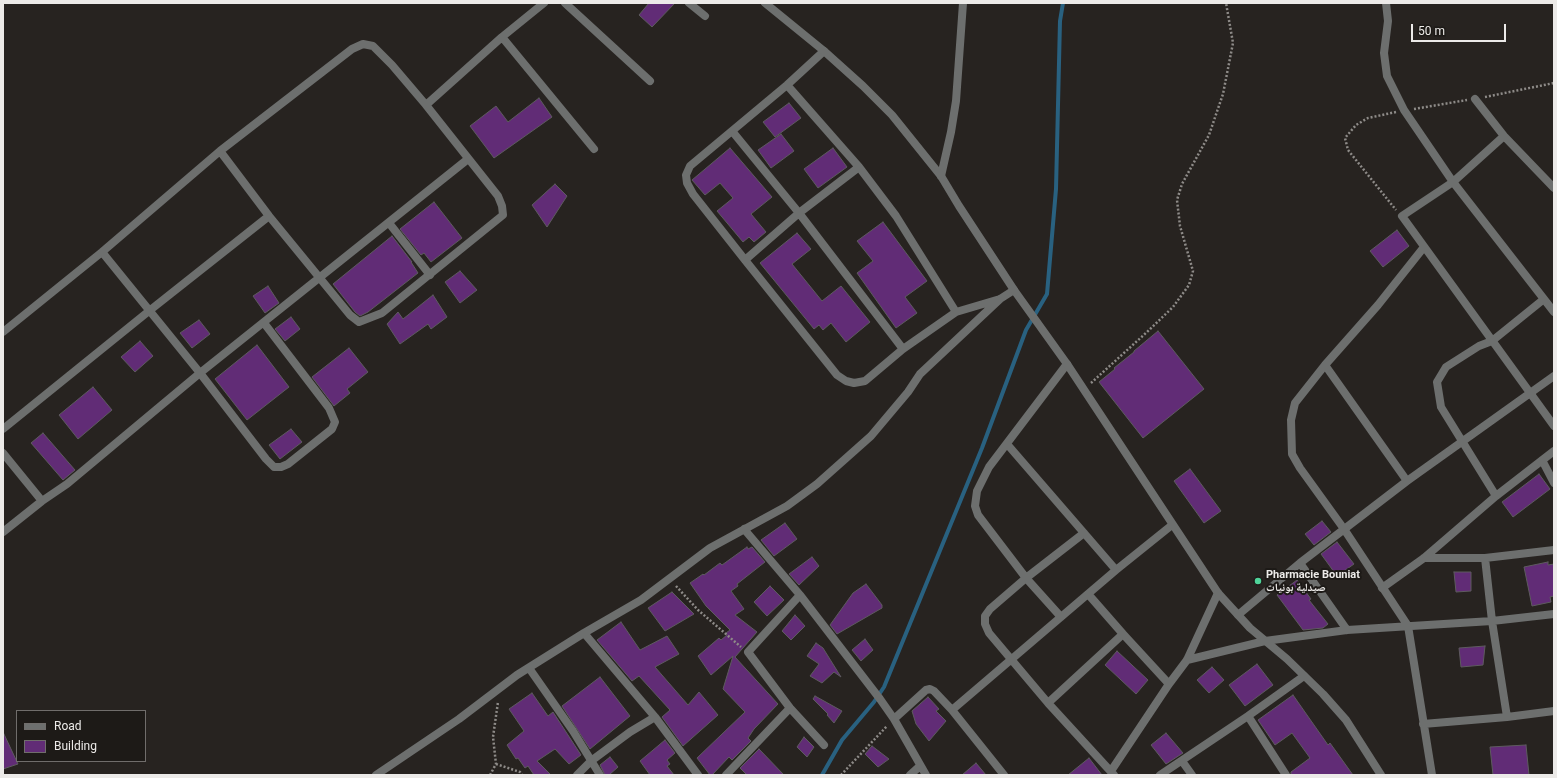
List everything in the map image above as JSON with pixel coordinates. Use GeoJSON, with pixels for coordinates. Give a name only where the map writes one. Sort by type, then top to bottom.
{"type":"FeatureCollection","features":[{"type":"Feature","properties":{"kind":"street"},"geometry":{"type":"LineString","coordinates":[[426,105],[502,37],[544,3]]}},
{"type":"Feature","properties":{"kind":"street"},"geometry":{"type":"LineString","coordinates":[[566,3],[650,81]]}},
{"type":"Feature","properties":{"kind":"street"},"geometry":{"type":"LineString","coordinates":[[690,3],[705,16]]}},
{"type":"Feature","properties":{"kind":"street"},"geometry":{"type":"LineString","coordinates":[[765,3],[824,51],[863,86],[892,115],[941,176],[1014,290],[1067,364],[1218,593],[1265,641],[1323,694],[1346,720],[1381,775]]}},
{"type":"Feature","properties":{"kind":"street"},"geometry":{"type":"LineString","coordinates":[[941,176],[956,101],[963,3]]}},
{"type":"Feature","properties":{"kind":"street"},"geometry":{"type":"LineString","coordinates":[[1386,3],[1388,21],[1384,53],[1387,76],[1404,110],[1453,182],[1554,312]]}},
{"type":"Feature","properties":{"kind":"street"},"geometry":{"type":"LineString","coordinates":[[502,37],[594,150]]}},
{"type":"Feature","properties":{"kind":"street"},"geometry":{"type":"LineString","coordinates":[[3,332],[102,252],[220,151],[352,49],[363,44],[373,46],[392,65],[426,105],[498,196],[502,206],[503,215],[382,313],[359,322],[350,315],[269,216],[220,151]]}},
{"type":"Feature","properties":{"kind":"street"},"geometry":{"type":"LineString","coordinates":[[824,51],[787,85],[690,166],[686,175],[686,183],[693,194],[837,375],[846,381],[854,383],[865,381],[902,349],[956,312],[1000,299]]}},
{"type":"Feature","properties":{"kind":"street"},"geometry":{"type":"LineString","coordinates":[[787,85],[859,168],[896,216],[956,312]]}},
{"type":"Feature","properties":{"kind":"street"},"geometry":{"type":"LineString","coordinates":[[1475,99],[1504,136],[1554,188]]}},
{"type":"Feature","properties":{"kind":"street"},"geometry":{"type":"LineString","coordinates":[[732,130],[799,213],[902,349]]}},
{"type":"Feature","properties":{"kind":"street"},"geometry":{"type":"LineString","coordinates":[[1504,136],[1453,182],[1402,216],[1554,426]]}},
{"type":"Feature","properties":{"kind":"street"},"geometry":{"type":"LineString","coordinates":[[3,532],[42,501],[67,484],[200,373],[468,159]]}},
{"type":"Feature","properties":{"kind":"street"},"geometry":{"type":"LineString","coordinates":[[745,260],[799,213],[859,168]]}},
{"type":"Feature","properties":{"kind":"street"},"geometry":{"type":"LineString","coordinates":[[3,429],[149,310],[269,216]]}},
{"type":"Feature","properties":{"kind":"street"},"geometry":{"type":"LineString","coordinates":[[389,222],[430,275]]}},
{"type":"Feature","properties":{"kind":"street"},"geometry":{"type":"LineString","coordinates":[[1424,247],[1378,305],[1325,365],[1295,404],[1291,420],[1292,454],[1408,626],[1432,775]]}},
{"type":"Feature","properties":{"kind":"street"},"geometry":{"type":"LineString","coordinates":[[102,252],[200,373],[266,458],[274,467],[281,467],[288,464],[332,429],[335,422],[329,408],[264,323]]}},
{"type":"Feature","properties":{"kind":"street"},"geometry":{"type":"LineString","coordinates":[[376,775],[459,719],[500,687],[584,633],[627,610],[671,579],[710,548],[787,506],[817,484],[871,436],[908,392],[920,374],[1000,299],[1014,290]]}},
{"type":"Feature","properties":{"kind":"street"},"geometry":{"type":"LineString","coordinates":[[1496,496],[1440,407],[1437,382],[1446,367],[1474,349],[1492,341],[1544,299]]}},
{"type":"Feature","properties":{"kind":"street"},"geometry":{"type":"LineString","coordinates":[[1061,617],[1026,578],[978,515],[976,506],[978,491],[989,467],[1067,364]]}},
{"type":"Feature","properties":{"kind":"street"},"geometry":{"type":"LineString","coordinates":[[1325,365],[1407,481]]}},
{"type":"Feature","properties":{"kind":"street"},"geometry":{"type":"LineString","coordinates":[[1238,615],[1300,563],[1407,481],[1461,441],[1531,394],[1554,376]]}},
{"type":"Feature","properties":{"kind":"street"},"geometry":{"type":"LineString","coordinates":[[1007,444],[1116,570]]}},
{"type":"Feature","properties":{"kind":"street"},"geometry":{"type":"LineString","coordinates":[[1382,588],[1424,558],[1496,496],[1554,451]]}},
{"type":"Feature","properties":{"kind":"street"},"geometry":{"type":"LineString","coordinates":[[3,453],[42,501]]}},
{"type":"Feature","properties":{"kind":"street"},"geometry":{"type":"LineString","coordinates":[[1542,460],[1554,483]]}},
{"type":"Feature","properties":{"kind":"street"},"geometry":{"type":"LineString","coordinates":[[952,710],[1172,524]]}},
{"type":"Feature","properties":{"kind":"street"},"geometry":{"type":"LineString","coordinates":[[744,529],[800,595],[880,699],[894,719],[926,775]]}},
{"type":"Feature","properties":{"kind":"street"},"geometry":{"type":"LineString","coordinates":[[1084,533],[1026,578],[990,609],[985,616],[985,624],[989,633],[1048,703],[1112,773],[1169,684],[1187,660],[1218,593]]}},
{"type":"Feature","properties":{"kind":"street"},"geometry":{"type":"LineString","coordinates":[[1424,558],[1485,558],[1554,550]]}},
{"type":"Feature","properties":{"kind":"street"},"geometry":{"type":"LineString","coordinates":[[1485,558],[1492,621],[1507,718]]}},
{"type":"Feature","properties":{"kind":"street"},"geometry":{"type":"LineString","coordinates":[[1300,563],[1347,630]]}},
{"type":"Feature","properties":{"kind":"street"},"geometry":{"type":"LineString","coordinates":[[1088,594],[1169,684]]}},
{"type":"Feature","properties":{"kind":"street"},"geometry":{"type":"LineString","coordinates":[[800,595],[748,652],[790,708],[824,745]]}},
{"type":"Feature","properties":{"kind":"street"},"geometry":{"type":"LineString","coordinates":[[1187,660],[1265,641],[1347,630],[1492,621],[1554,614]]}},
{"type":"Feature","properties":{"kind":"street"},"geometry":{"type":"LineString","coordinates":[[584,633],[655,716],[698,775]]}},
{"type":"Feature","properties":{"kind":"street"},"geometry":{"type":"LineString","coordinates":[[1048,703],[1123,634]]}},
{"type":"Feature","properties":{"kind":"street"},"geometry":{"type":"LineString","coordinates":[[529,668],[573,731],[600,775]]}},
{"type":"Feature","properties":{"kind":"street"},"geometry":{"type":"LineString","coordinates":[[1160,775],[1248,716],[1304,676]]}},
{"type":"Feature","properties":{"kind":"street"},"geometry":{"type":"LineString","coordinates":[[894,719],[926,690],[930,689],[939,694],[1004,775]]}},
{"type":"Feature","properties":{"kind":"street"},"geometry":{"type":"LineString","coordinates":[[726,775],[790,708]]}},
{"type":"Feature","properties":{"kind":"street"},"geometry":{"type":"LineString","coordinates":[[1423,724],[1507,718],[1554,712]]}},
{"type":"Feature","properties":{"kind":"street"},"geometry":{"type":"LineString","coordinates":[[577,775],[591,761],[630,732],[655,716]]}},
{"type":"Feature","properties":{"kind":"street"},"geometry":{"type":"LineString","coordinates":[[1248,716],[1286,775]]}},
{"type":"Feature","properties":{"kind":"street"},"geometry":{"type":"LineString","coordinates":[[1182,761],[1192,775]]}},
{"type":"Feature","properties":{"kind":"street"},"geometry":{"type":"LineString","coordinates":[[910,775],[920,766]]}},
{"type":"Feature","properties":{"kind":"path"},"geometry":{"type":"LineString","coordinates":[[1084,390],[1173,307],[1189,285],[1193,271],[1180,226],[1177,200],[1182,184],[1209,135],[1224,94],[1233,43],[1226,3]]}},
{"type":"Feature","properties":{"kind":"path"},"geometry":{"type":"LineString","coordinates":[[671,579],[682,594],[698,610],[748,652]]}},
{"type":"Feature","properties":{"kind":"path"},"geometry":{"type":"LineString","coordinates":[[490,775],[496,764],[493,737],[500,687]]}},
{"type":"Feature","properties":{"kind":"path"},"geometry":{"type":"LineString","coordinates":[[841,775],[894,719]]}},
{"type":"Feature","properties":{"kind":"path"},"geometry":{"type":"LineString","coordinates":[[496,764],[520,772],[522,775]]}},
{"type":"Feature","properties":{"kind":"building"},"geometry":{"type":"Polygon","coordinates":[[[649,3],[675,3],[652,27],[639,15],[649,3]]]}},
{"type":"Feature","properties":{"kind":"building"},"geometry":{"type":"Polygon","coordinates":[[[539,98],[552,117],[494,158],[470,126],[496,106],[508,122],[539,98]]]}},
{"type":"Feature","properties":{"kind":"building"},"geometry":{"type":"Polygon","coordinates":[[[789,103],[801,118],[775,137],[763,122],[789,103]]]}},
{"type":"Feature","properties":{"kind":"building"},"geometry":{"type":"Polygon","coordinates":[[[781,134],[794,151],[771,168],[758,150],[781,134]]]}},
{"type":"Feature","properties":{"kind":"building"},"geometry":{"type":"Polygon","coordinates":[[[730,148],[772,197],[751,214],[766,232],[754,242],[749,237],[743,242],[717,211],[733,198],[720,183],[705,195],[692,180],[730,148]]]}},
{"type":"Feature","properties":{"kind":"building"},"geometry":{"type":"Polygon","coordinates":[[[833,148],[847,167],[818,188],[804,169],[833,148]]]}},
{"type":"Feature","properties":{"kind":"building"},"geometry":{"type":"Polygon","coordinates":[[[555,184],[567,196],[547,227],[532,205],[555,184]]]}},
{"type":"Feature","properties":{"kind":"building"},"geometry":{"type":"Polygon","coordinates":[[[434,202],[462,238],[431,262],[424,253],[421,255],[400,229],[434,202]]]}},
{"type":"Feature","properties":{"kind":"building"},"geometry":{"type":"Polygon","coordinates":[[[883,222],[927,281],[905,297],[917,313],[896,328],[857,273],[873,261],[857,241],[883,222]]]}},
{"type":"Feature","properties":{"kind":"building"},"geometry":{"type":"Polygon","coordinates":[[[1397,230],[1409,246],[1383,267],[1370,251],[1397,230]]]}},
{"type":"Feature","properties":{"kind":"building"},"geometry":{"type":"Polygon","coordinates":[[[797,233],[811,249],[792,264],[822,301],[841,286],[870,322],[846,342],[831,323],[823,330],[819,325],[814,329],[760,263],[797,233]]]}},
{"type":"Feature","properties":{"kind":"building"},"geometry":{"type":"Polygon","coordinates":[[[392,236],[412,262],[418,273],[368,312],[360,316],[355,312],[333,284],[392,236]]]}},
{"type":"Feature","properties":{"kind":"building"},"geometry":{"type":"Polygon","coordinates":[[[460,271],[477,290],[460,303],[445,282],[460,271]]]}},
{"type":"Feature","properties":{"kind":"building"},"geometry":{"type":"Polygon","coordinates":[[[268,286],[279,303],[265,313],[253,296],[268,286]]]}},
{"type":"Feature","properties":{"kind":"building"},"geometry":{"type":"Polygon","coordinates":[[[433,295],[447,317],[431,329],[428,324],[400,344],[387,324],[398,312],[403,319],[433,295]]]}},
{"type":"Feature","properties":{"kind":"building"},"geometry":{"type":"Polygon","coordinates":[[[291,317],[300,329],[285,341],[275,329],[291,317]]]}},
{"type":"Feature","properties":{"kind":"building"},"geometry":{"type":"Polygon","coordinates":[[[199,320],[210,334],[192,348],[180,333],[199,320]]]}},
{"type":"Feature","properties":{"kind":"building"},"geometry":{"type":"Polygon","coordinates":[[[1158,331],[1204,389],[1143,438],[1099,382],[1158,331]]]}},
{"type":"Feature","properties":{"kind":"building"},"geometry":{"type":"Polygon","coordinates":[[[140,341],[153,356],[135,372],[121,357],[140,341]]]}},
{"type":"Feature","properties":{"kind":"building"},"geometry":{"type":"Polygon","coordinates":[[[257,345],[289,387],[247,420],[215,379],[257,345]]]}},
{"type":"Feature","properties":{"kind":"building"},"geometry":{"type":"Polygon","coordinates":[[[349,348],[368,372],[347,389],[350,393],[334,406],[312,377],[349,348]]]}},
{"type":"Feature","properties":{"kind":"building"},"geometry":{"type":"Polygon","coordinates":[[[93,387],[112,410],[78,439],[59,415],[93,387]]]}},
{"type":"Feature","properties":{"kind":"building"},"geometry":{"type":"Polygon","coordinates":[[[291,429],[302,442],[280,459],[269,445],[291,429]]]}},
{"type":"Feature","properties":{"kind":"building"},"geometry":{"type":"Polygon","coordinates":[[[43,433],[75,470],[63,480],[31,443],[43,433]]]}},
{"type":"Feature","properties":{"kind":"building"},"geometry":{"type":"Polygon","coordinates":[[[1190,469],[1221,511],[1204,523],[1174,481],[1190,469]]]}},
{"type":"Feature","properties":{"kind":"building"},"geometry":{"type":"Polygon","coordinates":[[[1539,474],[1550,489],[1513,517],[1502,502],[1539,474]]]}},
{"type":"Feature","properties":{"kind":"building"},"geometry":{"type":"Polygon","coordinates":[[[1322,521],[1331,532],[1314,545],[1305,534],[1322,521]]]}},
{"type":"Feature","properties":{"kind":"building"},"geometry":{"type":"Polygon","coordinates":[[[785,523],[797,539],[774,556],[761,540],[785,523]]]}},
{"type":"Feature","properties":{"kind":"building"},"geometry":{"type":"Polygon","coordinates":[[[1337,542],[1354,564],[1337,576],[1321,554],[1337,542]]]}},
{"type":"Feature","properties":{"kind":"building"},"geometry":{"type":"Polygon","coordinates":[[[747,547],[748,549],[752,547],[765,562],[737,584],[738,586],[731,591],[744,609],[735,615],[757,632],[735,657],[778,704],[754,729],[748,738],[751,741],[732,760],[729,757],[712,775],[710,775],[697,758],[745,712],[723,689],[733,656],[711,675],[698,656],[719,638],[721,640],[730,630],[706,606],[690,583],[720,563],[722,565],[747,547]]]}},
{"type":"Feature","properties":{"kind":"building"},"geometry":{"type":"Polygon","coordinates":[[[812,557],[819,566],[799,585],[789,574],[812,557]]]}},
{"type":"Feature","properties":{"kind":"building"},"geometry":{"type":"Polygon","coordinates":[[[1548,562],[1548,565],[1554,564],[1554,596],[1550,597],[1551,602],[1532,606],[1524,567],[1548,562]]]}},
{"type":"Feature","properties":{"kind":"building"},"geometry":{"type":"Polygon","coordinates":[[[1454,572],[1471,572],[1471,591],[1456,592],[1454,572]]]}},
{"type":"Feature","properties":{"kind":"building"},"geometry":{"type":"Polygon","coordinates":[[[1297,580],[1311,599],[1309,600],[1328,624],[1323,628],[1303,630],[1277,595],[1297,580]]]}},
{"type":"Feature","properties":{"kind":"building"},"geometry":{"type":"Polygon","coordinates":[[[866,584],[882,605],[882,608],[837,634],[830,625],[853,593],[866,584]]]}},
{"type":"Feature","properties":{"kind":"building"},"geometry":{"type":"Polygon","coordinates":[[[770,586],[784,600],[767,616],[754,602],[770,586]]]}},
{"type":"Feature","properties":{"kind":"building"},"geometry":{"type":"Polygon","coordinates":[[[672,592],[694,614],[665,631],[648,608],[672,592]]]}},
{"type":"Feature","properties":{"kind":"building"},"geometry":{"type":"Polygon","coordinates":[[[795,615],[805,626],[791,640],[782,631],[795,615]]]}},
{"type":"Feature","properties":{"kind":"building"},"geometry":{"type":"Polygon","coordinates":[[[621,622],[640,650],[667,636],[679,654],[655,667],[688,705],[699,692],[718,715],[683,746],[662,717],[670,710],[639,676],[632,681],[597,640],[621,622]]]}},
{"type":"Feature","properties":{"kind":"building"},"geometry":{"type":"Polygon","coordinates":[[[865,639],[873,650],[861,661],[852,650],[865,639]]]}},
{"type":"Feature","properties":{"kind":"building"},"geometry":{"type":"Polygon","coordinates":[[[816,643],[823,648],[841,677],[834,672],[822,683],[810,676],[819,664],[807,656],[816,643]]]}},
{"type":"Feature","properties":{"kind":"building"},"geometry":{"type":"Polygon","coordinates":[[[1485,646],[1483,665],[1461,667],[1459,648],[1485,646]]]}},
{"type":"Feature","properties":{"kind":"building"},"geometry":{"type":"Polygon","coordinates":[[[1117,651],[1148,680],[1136,694],[1105,665],[1117,651]]]}},
{"type":"Feature","properties":{"kind":"building"},"geometry":{"type":"Polygon","coordinates":[[[1257,664],[1273,685],[1245,706],[1229,685],[1257,664]]]}},
{"type":"Feature","properties":{"kind":"building"},"geometry":{"type":"Polygon","coordinates":[[[1212,667],[1224,680],[1209,693],[1197,680],[1212,667]]]}},
{"type":"Feature","properties":{"kind":"building"},"geometry":{"type":"Polygon","coordinates":[[[600,677],[630,716],[590,749],[562,706],[600,677]]]}},
{"type":"Feature","properties":{"kind":"building"},"geometry":{"type":"Polygon","coordinates":[[[532,693],[548,716],[553,712],[581,755],[569,764],[555,749],[537,761],[551,775],[534,775],[528,766],[525,768],[518,758],[516,759],[507,745],[524,731],[509,709],[532,693]]]}},
{"type":"Feature","properties":{"kind":"building"},"geometry":{"type":"Polygon","coordinates":[[[1293,695],[1328,745],[1330,743],[1353,775],[1291,775],[1291,772],[1310,758],[1292,733],[1275,745],[1258,720],[1293,695]]]}},
{"type":"Feature","properties":{"kind":"building"},"geometry":{"type":"Polygon","coordinates":[[[815,696],[842,711],[834,723],[827,715],[828,714],[813,699],[815,696]]]}},
{"type":"Feature","properties":{"kind":"building"},"geometry":{"type":"Polygon","coordinates":[[[928,697],[939,709],[936,711],[946,721],[929,741],[916,724],[912,711],[928,697]]]}},
{"type":"Feature","properties":{"kind":"building"},"geometry":{"type":"Polygon","coordinates":[[[3,732],[18,764],[3,769],[3,732]]]}},
{"type":"Feature","properties":{"kind":"building"},"geometry":{"type":"Polygon","coordinates":[[[1166,733],[1183,753],[1166,764],[1151,745],[1166,733]]]}},
{"type":"Feature","properties":{"kind":"building"},"geometry":{"type":"Polygon","coordinates":[[[804,737],[814,747],[807,757],[797,747],[804,737]]]}},
{"type":"Feature","properties":{"kind":"building"},"geometry":{"type":"Polygon","coordinates":[[[665,740],[675,753],[667,760],[670,764],[667,766],[674,775],[650,775],[640,761],[665,740]]]}},
{"type":"Feature","properties":{"kind":"building"},"geometry":{"type":"Polygon","coordinates":[[[1526,745],[1529,775],[1493,775],[1490,747],[1526,745]]]}},
{"type":"Feature","properties":{"kind":"building"},"geometry":{"type":"Polygon","coordinates":[[[872,746],[889,759],[878,767],[865,754],[872,746]]]}},
{"type":"Feature","properties":{"kind":"building"},"geometry":{"type":"Polygon","coordinates":[[[759,749],[784,775],[747,775],[740,768],[759,749]]]}},
{"type":"Feature","properties":{"kind":"building"},"geometry":{"type":"Polygon","coordinates":[[[610,757],[618,767],[609,775],[605,775],[600,765],[610,757]]]}},
{"type":"Feature","properties":{"kind":"building"},"geometry":{"type":"Polygon","coordinates":[[[1089,758],[1102,775],[1068,775],[1089,758]]]}},
{"type":"Feature","properties":{"kind":"building"},"geometry":{"type":"Polygon","coordinates":[[[976,763],[986,775],[962,775],[976,763]]]}},
{"type":"Feature","properties":{"kind":"waterway"},"geometry":{"type":"LineString","coordinates":[[822,775],[842,740],[874,702],[884,687],[982,448],[1026,330],[1047,294],[1056,189],[1060,21],[1063,3]]}},
{"type":"Feature","properties":{"kind":"place","name":"Pharmacie Bouniat صيدلية بونيات"},"geometry":{"type":"Point","coordinates":[1258,581]}}]}
